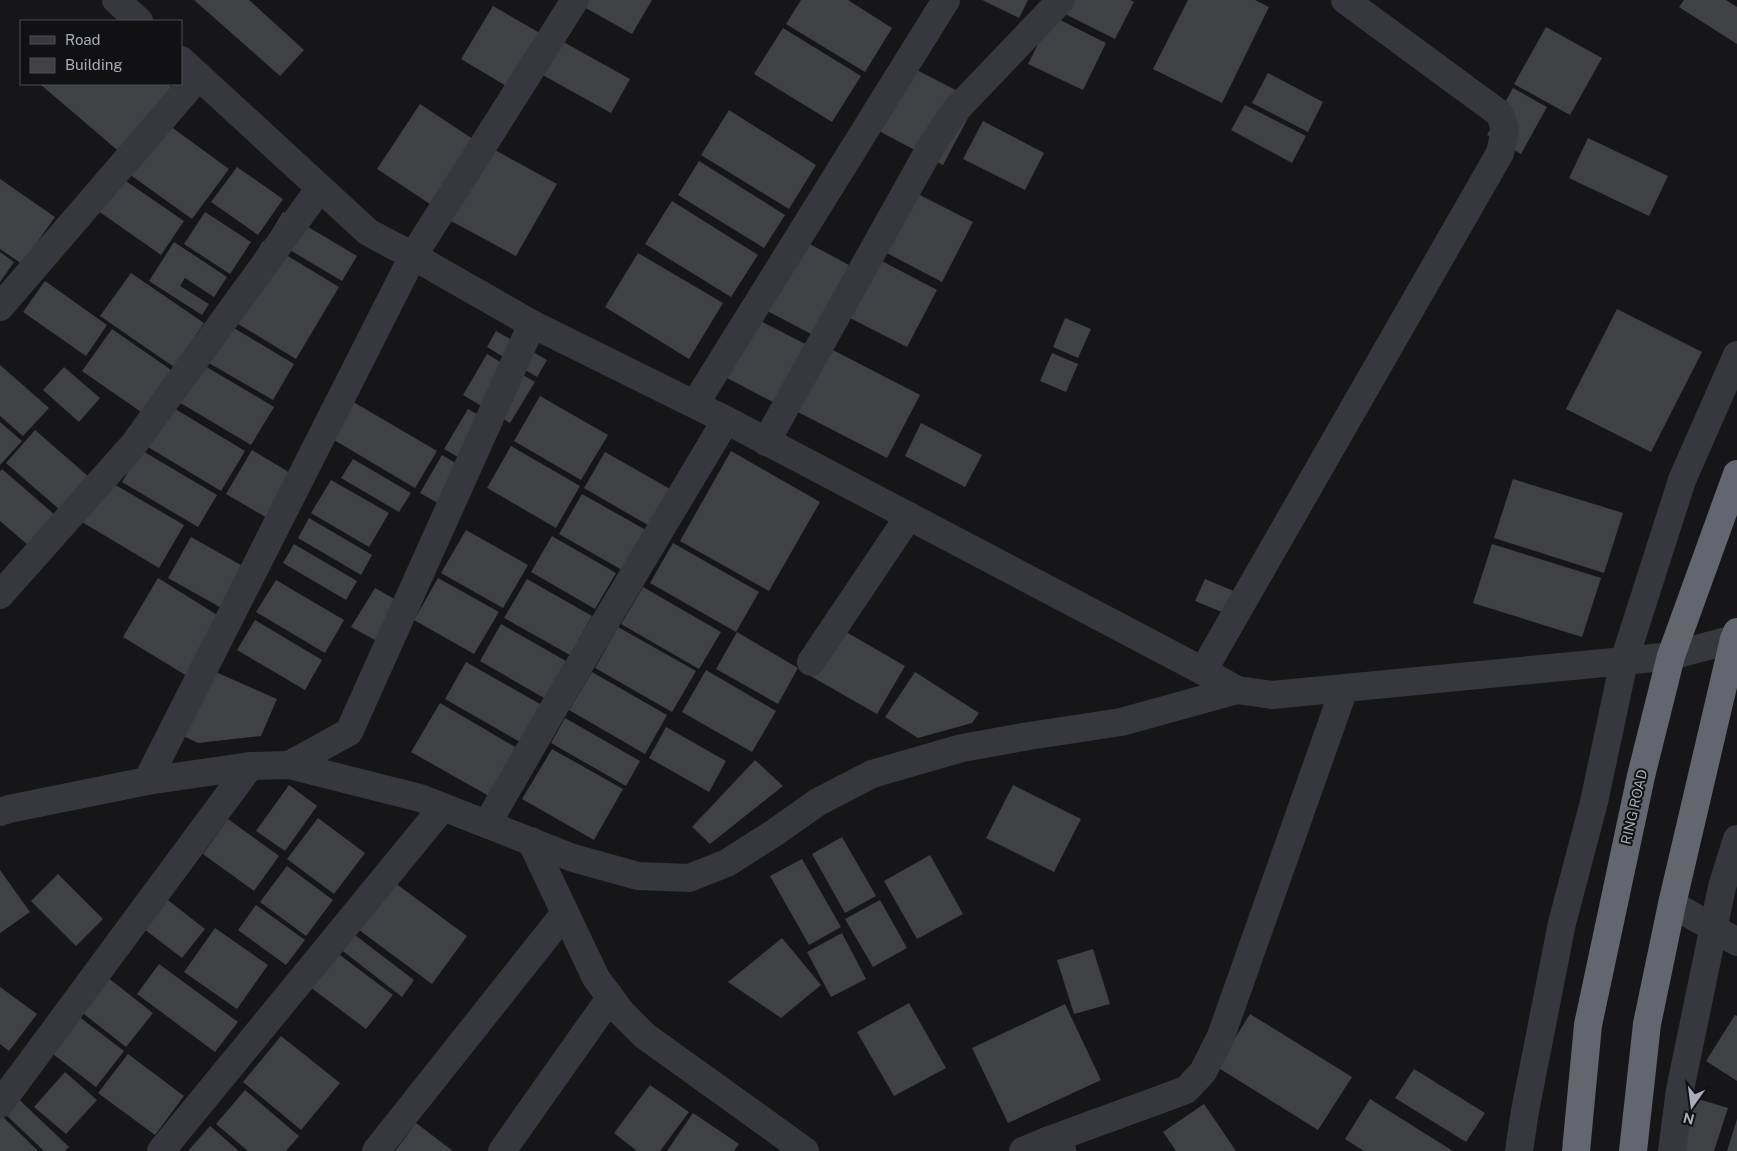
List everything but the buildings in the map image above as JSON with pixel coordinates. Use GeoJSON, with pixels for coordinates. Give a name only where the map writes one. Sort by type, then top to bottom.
{"type":"FeatureCollection","features":[{"type":"Feature","properties":{"kind":"highway","name":"RING ROAD"},"geometry":{"type":"LineString","coordinates":[[1576,1151],[1588,1025],[1641,776],[1671,656],[1737,474]]}},
{"type":"Feature","properties":{"kind":"highway"},"geometry":{"type":"LineString","coordinates":[[1633,1151],[1647,1024],[1672,904],[1736,636]]}},
{"type":"Feature","properties":{"kind":"street"},"geometry":{"type":"LineString","coordinates":[[116,0],[138,20]]}},
{"type":"Feature","properties":{"kind":"street"},"geometry":{"type":"LineString","coordinates":[[147,781],[413,256],[575,0]]}},
{"type":"Feature","properties":{"kind":"street"},"geometry":{"type":"LineString","coordinates":[[695,404],[946,0]]}},
{"type":"Feature","properties":{"kind":"street"},"geometry":{"type":"LineString","coordinates":[[766,442],[928,152],[954,112],[1061,0]]}},
{"type":"Feature","properties":{"kind":"street"},"geometry":{"type":"LineString","coordinates":[[1203,671],[1500,153],[1504,130],[1500,114],[1344,0]]}},
{"type":"Feature","properties":{"kind":"street"},"geometry":{"type":"LineString","coordinates":[[182,78],[190,68],[368,232],[532,324],[726,420],[1236,690],[1272,696],[1671,656],[1736,636]]}},
{"type":"Feature","properties":{"kind":"street"},"geometry":{"type":"LineString","coordinates":[[0,307],[176,85]]}},
{"type":"Feature","properties":{"kind":"street"},"geometry":{"type":"LineString","coordinates":[[0,595],[134,444],[320,188]]}},
{"type":"Feature","properties":{"kind":"street"},"geometry":{"type":"LineString","coordinates":[[289,764],[349,732],[532,324]]}},
{"type":"Feature","properties":{"kind":"street"},"geometry":{"type":"LineString","coordinates":[[1519,1151],[1562,923],[1594,802],[1624,661],[1682,480],[1737,355]]}},
{"type":"Feature","properties":{"kind":"street"},"geometry":{"type":"LineString","coordinates":[[487,824],[555,706],[726,420]]}},
{"type":"Feature","properties":{"kind":"street"},"geometry":{"type":"LineString","coordinates":[[811,662],[909,516]]}},
{"type":"Feature","properties":{"kind":"street"},"geometry":{"type":"LineString","coordinates":[[1044,1148],[1186,1090],[1202,1072],[1221,1036],[1344,689]]}},
{"type":"Feature","properties":{"kind":"street"},"geometry":{"type":"LineString","coordinates":[[0,812],[147,781],[250,766],[289,764],[420,798],[572,858],[638,876],[689,878],[727,862],[774,833],[818,802],[872,774],[962,748],[1121,722],[1236,690]]}},
{"type":"Feature","properties":{"kind":"street"},"geometry":{"type":"LineString","coordinates":[[0,1104],[250,766]]}},
{"type":"Feature","properties":{"kind":"street"},"geometry":{"type":"LineString","coordinates":[[161,1151],[443,808]]}},
{"type":"Feature","properties":{"kind":"street"},"geometry":{"type":"LineString","coordinates":[[1672,1151],[1680,1090],[1722,887],[1737,839]]}},
{"type":"Feature","properties":{"kind":"street"},"geometry":{"type":"LineString","coordinates":[[531,841],[596,978],[621,1012],[645,1036],[805,1151]]}},
{"type":"Feature","properties":{"kind":"street"},"geometry":{"type":"LineString","coordinates":[[1672,904],[1737,942]]}},
{"type":"Feature","properties":{"kind":"street"},"geometry":{"type":"LineString","coordinates":[[376,1151],[565,913]]}},
{"type":"Feature","properties":{"kind":"street"},"geometry":{"type":"LineString","coordinates":[[502,1151],[610,998]]}}]}
